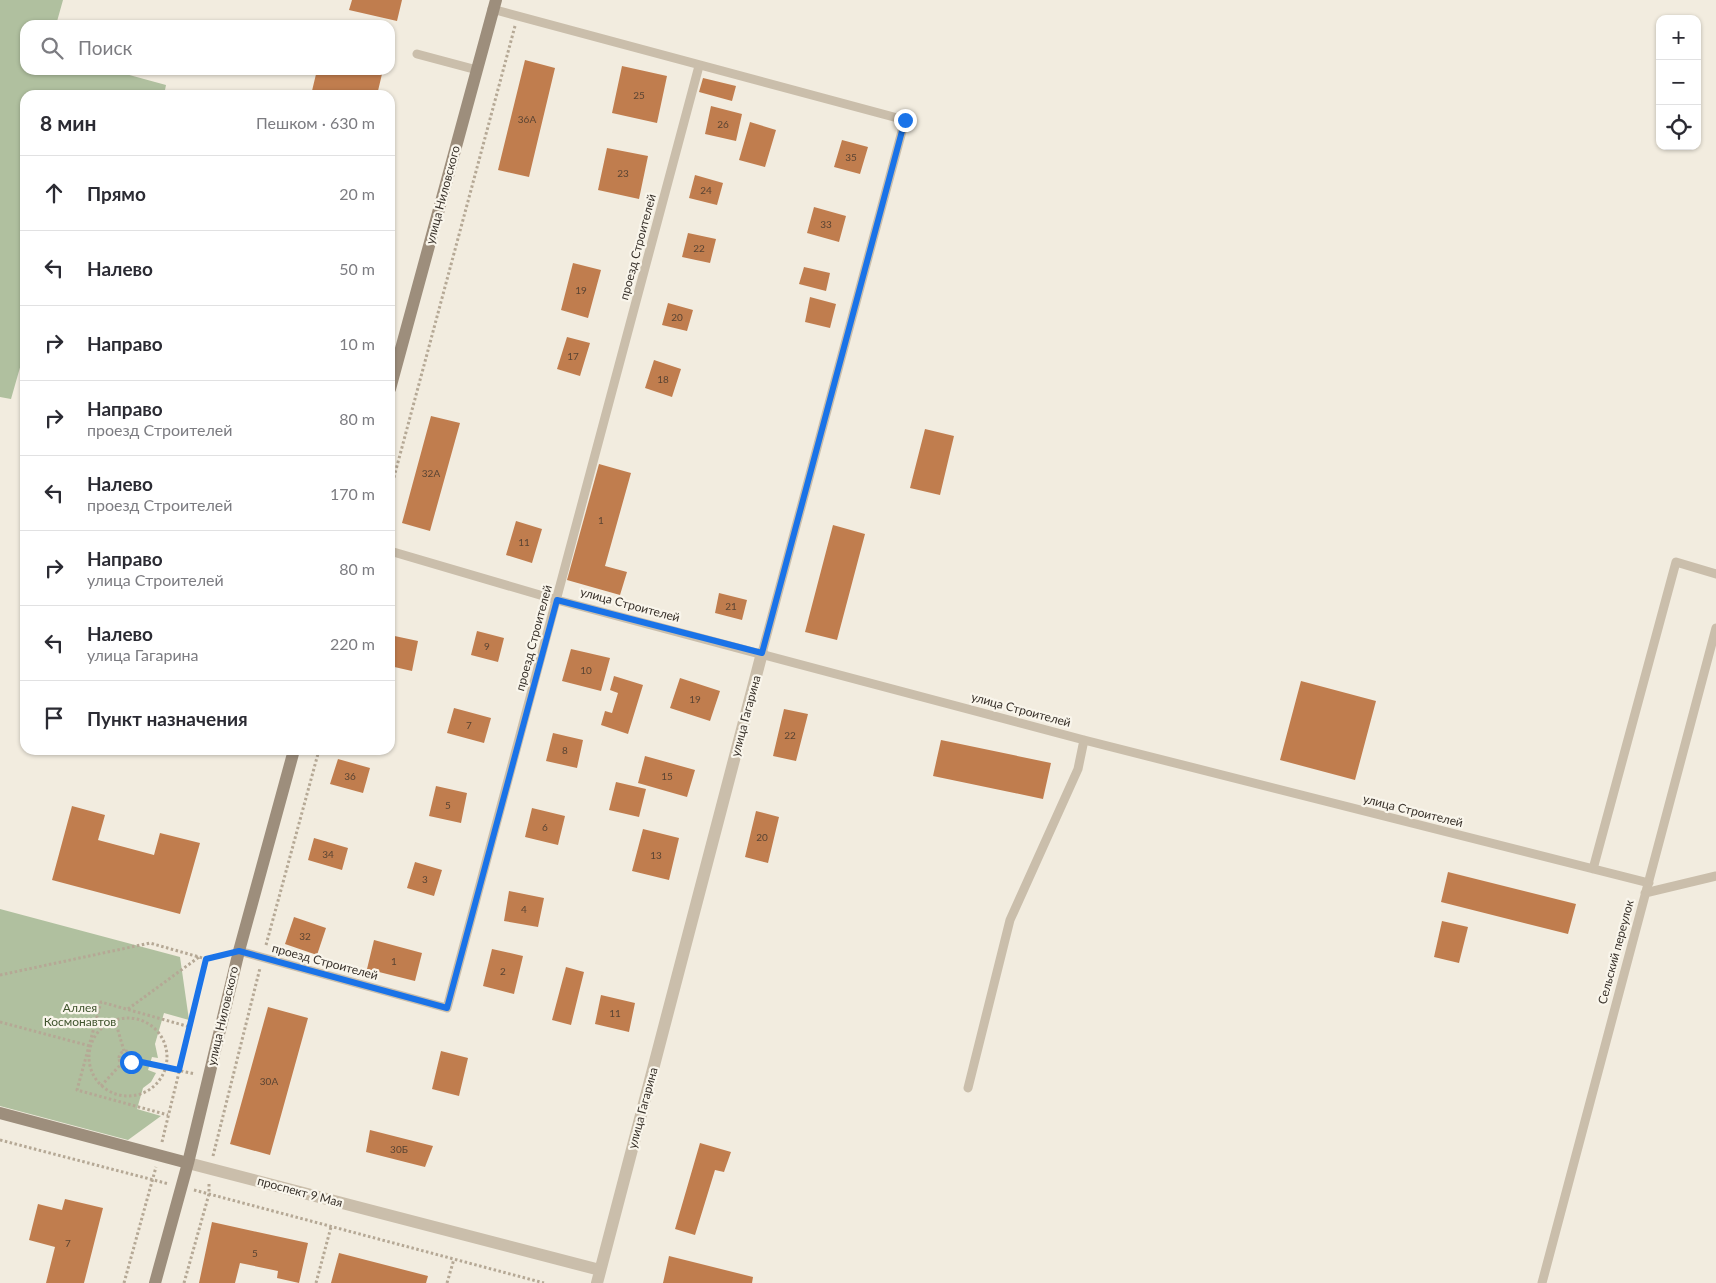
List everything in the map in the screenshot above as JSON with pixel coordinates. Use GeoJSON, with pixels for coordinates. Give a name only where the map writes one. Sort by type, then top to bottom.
{"type":"FeatureCollection","features":[{"type":"Feature","properties":{"kind":"street","name":"улица Ниловского"},"geometry":{"type":"LineString","coordinates":[[395,372],[494,4]]}},
{"type":"Feature","properties":{"kind":"street","name":"улица Гагарина"},"geometry":{"type":"LineString","coordinates":[[597,1283],[762,653]]}},
{"type":"Feature","properties":{"kind":"street","name":"улица Ниловского"},"geometry":{"type":"LineString","coordinates":[[155,1283],[188,1163],[239,951],[293,755]]}},
{"type":"Feature","properties":{"kind":"street","name":"проспект 9 Мая"},"geometry":{"type":"LineString","coordinates":[[0,1113],[158,1156],[600,1270]]}},
{"type":"Feature","properties":{"kind":"lane"},"geometry":{"type":"LineString","coordinates":[[494,4],[518,16],[699,66]]}},
{"type":"Feature","properties":{"kind":"lane"},"geometry":{"type":"LineString","coordinates":[[417,54],[477,70]]}},
{"type":"Feature","properties":{"kind":"lane","name":"улица Гагарина"},"geometry":{"type":"LineString","coordinates":[[699,66],[905,120],[762,653]]}},
{"type":"Feature","properties":{"kind":"lane","name":"проезд Строителей"},"geometry":{"type":"LineString","coordinates":[[239,951],[447,1008],[699,66]]}},
{"type":"Feature","properties":{"kind":"lane","name":"улица Строителей"},"geometry":{"type":"LineString","coordinates":[[395,552],[557,600],[1084,740],[1648,883]]}},
{"type":"Feature","properties":{"kind":"lane"},"geometry":{"type":"LineString","coordinates":[[1593,869],[1676,562],[1716,574]]}},
{"type":"Feature","properties":{"kind":"lane","name":"Сельский переулок"},"geometry":{"type":"LineString","coordinates":[[1542,1283],[1716,628]]}},
{"type":"Feature","properties":{"kind":"lane"},"geometry":{"type":"LineString","coordinates":[[968,1088],[1010,920],[1078,768],[1084,740]]}},
{"type":"Feature","properties":{"kind":"lane"},"geometry":{"type":"LineString","coordinates":[[1645,893],[1716,876]]}},
{"type":"Feature","properties":{"kind":"path"},"geometry":{"type":"LineString","coordinates":[[395,473],[518,16]]}},
{"type":"Feature","properties":{"kind":"path"},"geometry":{"type":"LineString","coordinates":[[184,1283],[209,1194],[210,1169],[262,957],[318,755]]}},
{"type":"Feature","properties":{"kind":"path"},"geometry":{"type":"LineString","coordinates":[[0,975],[150,944],[206,959],[239,951]]}},
{"type":"Feature","properties":{"kind":"path"},"geometry":{"type":"LineString","coordinates":[[127,1009],[199,957]]}},
{"type":"Feature","properties":{"kind":"path"},"geometry":{"type":"LineString","coordinates":[[124,1283],[153,1180],[206,959]]}},
{"type":"Feature","properties":{"kind":"path"},"geometry":{"type":"LineString","coordinates":[[168,1115],[77,1090],[101,1002],[190,1027]]}},
{"type":"Feature","properties":{"kind":"path"},"geometry":{"type":"LineString","coordinates":[[139,1019],[141,1013]]}},
{"type":"Feature","properties":{"kind":"path"},"geometry":{"type":"LineString","coordinates":[[139,1019],[150,1024],[165,1043],[168,1055],[167,1067],[161,1080],[152,1090],[139,1096],[126,1097],[116,1095],[101,1086],[90,1068],[90,1046],[100,1030],[115,1020],[139,1019]]}},
{"type":"Feature","properties":{"kind":"path"},"geometry":{"type":"LineString","coordinates":[[115,1020],[124,1051]]}},
{"type":"Feature","properties":{"kind":"path"},"geometry":{"type":"LineString","coordinates":[[0,1022],[90,1046]]}},
{"type":"Feature","properties":{"kind":"path"},"geometry":{"type":"LineString","coordinates":[[124,1051],[131,1053],[132,1060]]}},
{"type":"Feature","properties":{"kind":"path"},"geometry":{"type":"LineString","coordinates":[[122,1063],[119,1055],[124,1051]]}},
{"type":"Feature","properties":{"kind":"path"},"geometry":{"type":"LineString","coordinates":[[132,1060],[208,1078]]}},
{"type":"Feature","properties":{"kind":"path"},"geometry":{"type":"LineString","coordinates":[[122,1063],[128,1064],[132,1060]]}},
{"type":"Feature","properties":{"kind":"path"},"geometry":{"type":"LineString","coordinates":[[101,1086],[122,1063]]}},
{"type":"Feature","properties":{"kind":"path"},"geometry":{"type":"LineString","coordinates":[[114,1100],[116,1095]]}},
{"type":"Feature","properties":{"kind":"path"},"geometry":{"type":"LineString","coordinates":[[0,1140],[544,1283]]}},
{"type":"Feature","properties":{"kind":"path"},"geometry":{"type":"LineString","coordinates":[[316,1283],[331,1226]]}},
{"type":"Feature","properties":{"kind":"path"},"geometry":{"type":"LineString","coordinates":[[447,1283],[454,1259]]}},
{"type":"Feature","properties":{"kind":"green space"},"geometry":{"type":"Polygon","coordinates":[[[0,0],[63,0],[57,20],[20,20],[20,75],[129,75],[166,85],[165,90],[20,90],[20,368],[11,399],[0,397],[0,0]]]}},
{"type":"Feature","properties":{"kind":"green space","name":"Аллея Космонавтов"},"geometry":{"type":"Polygon","coordinates":[[[0,909],[180,957],[189,1020],[164,1013],[155,1044],[158,1058],[152,1057],[148,1070],[156,1073],[151,1082],[143,1088],[137,1109],[161,1116],[128,1140],[0,1106],[0,909]]]}},
{"type":"Feature","properties":{"kind":"building"},"geometry":{"type":"Polygon","coordinates":[[[352,0],[402,0],[397,21],[349,10],[352,0]]]}},
{"type":"Feature","properties":{"kind":"building"},"geometry":{"type":"Polygon","coordinates":[[[525,60],[555,68],[529,177],[498,170],[525,60]]]}},
{"type":"Feature","properties":{"kind":"building"},"geometry":{"type":"Polygon","coordinates":[[[622,66],[667,76],[657,123],[612,113],[622,66]]]}},
{"type":"Feature","properties":{"kind":"building"},"geometry":{"type":"Polygon","coordinates":[[[316,75],[382,75],[378,90],[312,90],[316,75]]]}},
{"type":"Feature","properties":{"kind":"building"},"geometry":{"type":"Polygon","coordinates":[[[703,78],[736,86],[732,101],[699,92],[703,78]]]}},
{"type":"Feature","properties":{"kind":"building"},"geometry":{"type":"Polygon","coordinates":[[[711,106],[742,114],[736,141],[705,134],[711,106]]]}},
{"type":"Feature","properties":{"kind":"building"},"geometry":{"type":"Polygon","coordinates":[[[750,122],[776,130],[765,167],[739,160],[750,122]]]}},
{"type":"Feature","properties":{"kind":"building"},"geometry":{"type":"Polygon","coordinates":[[[842,140],[868,147],[860,174],[834,167],[842,140]]]}},
{"type":"Feature","properties":{"kind":"building"},"geometry":{"type":"Polygon","coordinates":[[[607,148],[648,156],[639,199],[598,190],[607,148]]]}},
{"type":"Feature","properties":{"kind":"building"},"geometry":{"type":"Polygon","coordinates":[[[695,175],[723,183],[717,205],[689,198],[695,175]]]}},
{"type":"Feature","properties":{"kind":"building"},"geometry":{"type":"Polygon","coordinates":[[[814,207],[846,216],[839,242],[807,233],[814,207]]]}},
{"type":"Feature","properties":{"kind":"building"},"geometry":{"type":"Polygon","coordinates":[[[688,233],[716,239],[710,263],[682,257],[688,233]]]}},
{"type":"Feature","properties":{"kind":"building"},"geometry":{"type":"Polygon","coordinates":[[[573,263],[601,270],[588,318],[561,310],[573,263]]]}},
{"type":"Feature","properties":{"kind":"building"},"geometry":{"type":"Polygon","coordinates":[[[804,267],[830,273],[826,291],[799,284],[804,267]]]}},
{"type":"Feature","properties":{"kind":"building"},"geometry":{"type":"Polygon","coordinates":[[[810,297],[836,304],[830,328],[805,322],[810,297]]]}},
{"type":"Feature","properties":{"kind":"building"},"geometry":{"type":"Polygon","coordinates":[[[668,303],[693,310],[687,331],[662,325],[668,303]]]}},
{"type":"Feature","properties":{"kind":"building"},"geometry":{"type":"Polygon","coordinates":[[[567,337],[590,343],[580,376],[557,369],[567,337]]]}},
{"type":"Feature","properties":{"kind":"building"},"geometry":{"type":"Polygon","coordinates":[[[654,360],[681,369],[672,397],[645,388],[654,360]]]}},
{"type":"Feature","properties":{"kind":"building"},"geometry":{"type":"Polygon","coordinates":[[[431,416],[460,423],[430,531],[402,523],[431,416]]]}},
{"type":"Feature","properties":{"kind":"building"},"geometry":{"type":"Polygon","coordinates":[[[925,429],[954,436],[940,495],[910,488],[925,429]]]}},
{"type":"Feature","properties":{"kind":"building"},"geometry":{"type":"Polygon","coordinates":[[[599,464],[631,473],[605,566],[627,572],[620,595],[567,580],[599,464]]]}},
{"type":"Feature","properties":{"kind":"building"},"geometry":{"type":"Polygon","coordinates":[[[516,521],[542,529],[532,563],[506,555],[516,521]]]}},
{"type":"Feature","properties":{"kind":"building"},"geometry":{"type":"Polygon","coordinates":[[[833,525],[865,534],[837,640],[805,632],[833,525]]]}},
{"type":"Feature","properties":{"kind":"building"},"geometry":{"type":"Polygon","coordinates":[[[719,593],[747,600],[742,620],[715,613],[719,593]]]}},
{"type":"Feature","properties":{"kind":"building"},"geometry":{"type":"Polygon","coordinates":[[[477,631],[504,638],[498,662],[471,655],[477,631]]]}},
{"type":"Feature","properties":{"kind":"building"},"geometry":{"type":"Polygon","coordinates":[[[395,636],[418,641],[412,671],[395,667],[395,636]]]}},
{"type":"Feature","properties":{"kind":"building"},"geometry":{"type":"Polygon","coordinates":[[[571,649],[610,658],[601,691],[562,681],[571,649]]]}},
{"type":"Feature","properties":{"kind":"building"},"geometry":{"type":"Polygon","coordinates":[[[614,676],[643,685],[628,734],[601,725],[605,711],[612,713],[618,693],[610,690],[614,676]]]}},
{"type":"Feature","properties":{"kind":"building"},"geometry":{"type":"Polygon","coordinates":[[[680,678],[720,691],[710,721],[670,708],[680,678]]]}},
{"type":"Feature","properties":{"kind":"building"},"geometry":{"type":"Polygon","coordinates":[[[1301,681],[1376,701],[1355,780],[1280,760],[1301,681]]]}},
{"type":"Feature","properties":{"kind":"building"},"geometry":{"type":"Polygon","coordinates":[[[454,708],[491,718],[484,743],[447,733],[454,708]]]}},
{"type":"Feature","properties":{"kind":"building"},"geometry":{"type":"Polygon","coordinates":[[[784,709],[808,714],[796,761],[773,756],[784,709]]]}},
{"type":"Feature","properties":{"kind":"building"},"geometry":{"type":"Polygon","coordinates":[[[553,733],[583,740],[577,768],[546,761],[553,733]]]}},
{"type":"Feature","properties":{"kind":"building"},"geometry":{"type":"Polygon","coordinates":[[[941,740],[1051,763],[1043,799],[933,776],[941,740]]]}},
{"type":"Feature","properties":{"kind":"building"},"geometry":{"type":"Polygon","coordinates":[[[645,756],[695,770],[687,797],[638,783],[645,756]]]}},
{"type":"Feature","properties":{"kind":"building"},"geometry":{"type":"Polygon","coordinates":[[[338,759],[370,768],[363,793],[330,784],[338,759]]]}},
{"type":"Feature","properties":{"kind":"building"},"geometry":{"type":"Polygon","coordinates":[[[616,782],[646,789],[639,817],[609,810],[616,782]]]}},
{"type":"Feature","properties":{"kind":"building"},"geometry":{"type":"Polygon","coordinates":[[[436,786],[467,793],[461,823],[429,816],[436,786]]]}},
{"type":"Feature","properties":{"kind":"building"},"geometry":{"type":"Polygon","coordinates":[[[72,806],[105,815],[98,840],[154,855],[160,833],[200,843],[180,914],[52,880],[72,806]]]}},
{"type":"Feature","properties":{"kind":"building"},"geometry":{"type":"Polygon","coordinates":[[[532,808],[565,816],[558,845],[525,837],[532,808]]]}},
{"type":"Feature","properties":{"kind":"building"},"geometry":{"type":"Polygon","coordinates":[[[756,811],[779,817],[768,863],[745,857],[756,811]]]}},
{"type":"Feature","properties":{"kind":"building"},"geometry":{"type":"Polygon","coordinates":[[[643,829],[679,838],[669,880],[632,871],[643,829]]]}},
{"type":"Feature","properties":{"kind":"building"},"geometry":{"type":"Polygon","coordinates":[[[314,838],[348,848],[342,870],[308,860],[314,838]]]}},
{"type":"Feature","properties":{"kind":"building"},"geometry":{"type":"Polygon","coordinates":[[[415,862],[442,870],[434,896],[407,888],[415,862]]]}},
{"type":"Feature","properties":{"kind":"building"},"geometry":{"type":"Polygon","coordinates":[[[1448,872],[1576,904],[1568,934],[1441,902],[1448,872]]]}},
{"type":"Feature","properties":{"kind":"building"},"geometry":{"type":"Polygon","coordinates":[[[509,891],[544,898],[538,927],[504,921],[509,891]]]}},
{"type":"Feature","properties":{"kind":"building"},"geometry":{"type":"Polygon","coordinates":[[[294,917],[326,928],[317,955],[285,944],[294,917]]]}},
{"type":"Feature","properties":{"kind":"building"},"geometry":{"type":"Polygon","coordinates":[[[1442,921],[1468,927],[1459,963],[1434,957],[1442,921]]]}},
{"type":"Feature","properties":{"kind":"building"},"geometry":{"type":"Polygon","coordinates":[[[374,940],[422,953],[415,981],[367,969],[374,940]]]}},
{"type":"Feature","properties":{"kind":"building"},"geometry":{"type":"Polygon","coordinates":[[[492,949],[523,956],[514,994],[483,986],[492,949]]]}},
{"type":"Feature","properties":{"kind":"building"},"geometry":{"type":"Polygon","coordinates":[[[566,967],[584,972],[571,1025],[552,1020],[566,967]]]}},
{"type":"Feature","properties":{"kind":"building"},"geometry":{"type":"Polygon","coordinates":[[[601,995],[635,1003],[629,1032],[595,1024],[601,995]]]}},
{"type":"Feature","properties":{"kind":"building"},"geometry":{"type":"Polygon","coordinates":[[[268,1007],[308,1018],[270,1155],[230,1144],[268,1007]]]}},
{"type":"Feature","properties":{"kind":"building"},"geometry":{"type":"Polygon","coordinates":[[[441,1051],[468,1058],[459,1096],[432,1089],[441,1051]]]}},
{"type":"Feature","properties":{"kind":"building"},"geometry":{"type":"Polygon","coordinates":[[[370,1130],[433,1146],[425,1167],[366,1152],[370,1130]]]}},
{"type":"Feature","properties":{"kind":"building"},"geometry":{"type":"Polygon","coordinates":[[[700,1143],[731,1152],[724,1172],[715,1170],[695,1235],[675,1229],[700,1143]]]}},
{"type":"Feature","properties":{"kind":"building"},"geometry":{"type":"Polygon","coordinates":[[[65,1199],[103,1208],[84,1283],[46,1283],[55,1247],[29,1240],[38,1204],[62,1210],[65,1199]]]}},
{"type":"Feature","properties":{"kind":"building"},"geometry":{"type":"Polygon","coordinates":[[[212,1222],[308,1243],[299,1283],[277,1278],[278,1271],[240,1263],[235,1283],[199,1283],[212,1222]]]}},
{"type":"Feature","properties":{"kind":"building"},"geometry":{"type":"Polygon","coordinates":[[[339,1253],[428,1276],[426,1283],[331,1283],[339,1253]]]}},
{"type":"Feature","properties":{"kind":"building"},"geometry":{"type":"Polygon","coordinates":[[[669,1256],[753,1277],[752,1283],[663,1283],[669,1256]]]}},
{"type":"Feature","properties":{"kind":"route"},"geometry":{"type":"LineString","coordinates":[[131,1062],[132,1060],[179,1070],[206,959],[239,951],[447,1008],[557,600],[762,653],[905,120]]}}]}
